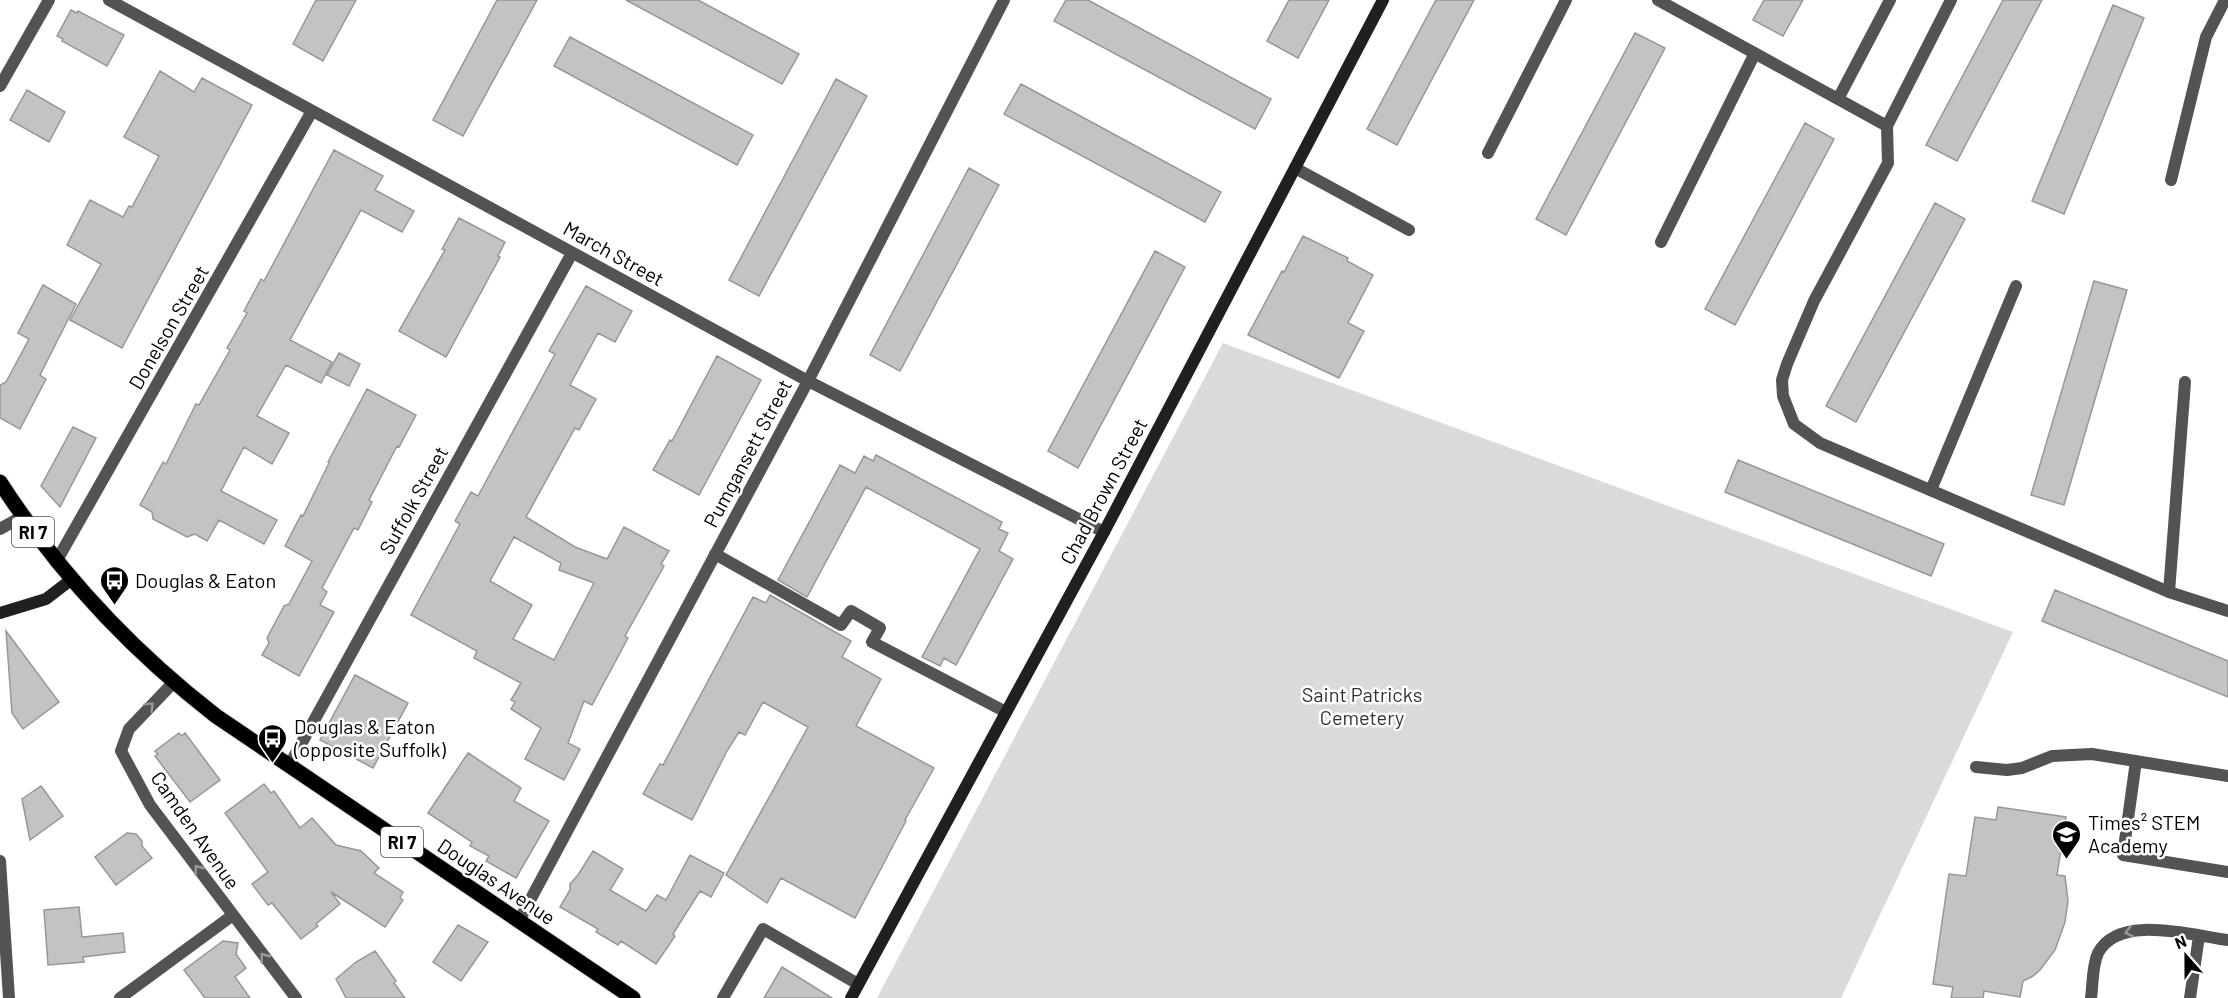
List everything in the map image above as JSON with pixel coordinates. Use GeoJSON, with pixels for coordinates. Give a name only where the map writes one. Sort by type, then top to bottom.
{"type":"FeatureCollection","features":[{"type":"Feature","properties":{"kind":"main road","name":"Douglas Avenue"},"geometry":{"type":"LineString","coordinates":[[0,482],[57,562],[131,643],[173,683],[216,716],[289,766],[633,998]]}},
{"type":"Feature","properties":{"kind":"street"},"geometry":{"type":"LineString","coordinates":[[0,86],[49,0]]}},
{"type":"Feature","properties":{"kind":"street","name":"March Street"},"geometry":{"type":"LineString","coordinates":[[109,0],[808,381],[1104,532]]}},
{"type":"Feature","properties":{"kind":"street","name":"Pumgansett Street"},"geometry":{"type":"LineString","coordinates":[[519,921],[808,381],[1004,0]]}},
{"type":"Feature","properties":{"kind":"street","name":"Chad Brown Street"},"geometry":{"type":"LineString","coordinates":[[851,998],[1104,532],[1383,0]]}},
{"type":"Feature","properties":{"kind":"street"},"geometry":{"type":"LineString","coordinates":[[1488,153],[1566,0]]}},
{"type":"Feature","properties":{"kind":"street"},"geometry":{"type":"LineString","coordinates":[[1658,0],[1887,126]]}},
{"type":"Feature","properties":{"kind":"street"},"geometry":{"type":"LineString","coordinates":[[1838,99],[1890,0]]}},
{"type":"Feature","properties":{"kind":"street"},"geometry":{"type":"LineString","coordinates":[[1951,0],[1887,126],[1888,163],[1814,301],[1798,336],[1782,380],[1783,396],[1794,424],[1820,443],[2169,592],[2228,611]]}},
{"type":"Feature","properties":{"kind":"street"},"geometry":{"type":"LineString","coordinates":[[2171,180],[2206,37],[2225,0]]}},
{"type":"Feature","properties":{"kind":"street"},"geometry":{"type":"LineString","coordinates":[[1661,242],[1755,53]]}},
{"type":"Feature","properties":{"kind":"street","name":"Donelson Street"},"geometry":{"type":"LineString","coordinates":[[57,562],[312,111]]}},
{"type":"Feature","properties":{"kind":"street"},"geometry":{"type":"LineString","coordinates":[[1295,168],[1409,230]]}},
{"type":"Feature","properties":{"kind":"street","name":"Suffolk Street"},"geometry":{"type":"LineString","coordinates":[[289,766],[572,253]]}},
{"type":"Feature","properties":{"kind":"street"},"geometry":{"type":"LineString","coordinates":[[1931,490],[2016,286]]}},
{"type":"Feature","properties":{"kind":"street"},"geometry":{"type":"LineString","coordinates":[[2169,592],[2185,382]]}},
{"type":"Feature","properties":{"kind":"street"},"geometry":{"type":"LineString","coordinates":[[0,529],[23,516]]}},
{"type":"Feature","properties":{"kind":"street"},"geometry":{"type":"LineString","coordinates":[[715,554],[841,625],[851,611],[880,628],[872,642],[1006,712]]}},
{"type":"Feature","properties":{"kind":"street"},"geometry":{"type":"LineString","coordinates":[[0,613],[46,599],[72,579]]}},
{"type":"Feature","properties":{"kind":"street","name":"Camden Avenue"},"geometry":{"type":"LineString","coordinates":[[173,683],[129,729],[121,751],[150,805],[296,998]]}},
{"type":"Feature","properties":{"kind":"street"},"geometry":{"type":"LineString","coordinates":[[1976,767],[1999,770],[2015,769],[2052,756],[2074,754],[2104,756],[2228,776]]}},
{"type":"Feature","properties":{"kind":"street"},"geometry":{"type":"LineString","coordinates":[[2136,761],[2123,855],[2228,872]]}},
{"type":"Feature","properties":{"kind":"street"},"geometry":{"type":"LineString","coordinates":[[0,861],[9,998]]}},
{"type":"Feature","properties":{"kind":"street"},"geometry":{"type":"LineString","coordinates":[[120,998],[233,915]]}},
{"type":"Feature","properties":{"kind":"street"},"geometry":{"type":"LineString","coordinates":[[723,998],[763,929],[858,984]]}},
{"type":"Feature","properties":{"kind":"street"},"geometry":{"type":"LineString","coordinates":[[2091,998],[2098,952],[2112,938],[2123,933],[2147,929],[2228,940]]}},
{"type":"Feature","properties":{"kind":"street"},"geometry":{"type":"LineString","coordinates":[[2190,998],[2199,936]]}},
{"type":"Feature","properties":{"kind":"green space","name":"Saint Patricks Cemetery"},"geometry":{"type":"Polygon","coordinates":[[[1223,343],[2013,632],[1841,998],[877,998],[1223,343]]]}},
{"type":"Feature","properties":{"kind":"building"},"geometry":{"type":"Polygon","coordinates":[[[316,0],[356,0],[323,61],[293,44],[316,0]]]}},
{"type":"Feature","properties":{"kind":"building"},"geometry":{"type":"Polygon","coordinates":[[[497,0],[537,0],[463,136],[433,120],[497,0]]]}},
{"type":"Feature","properties":{"kind":"building"},"geometry":{"type":"Polygon","coordinates":[[[626,0],[698,0],[799,54],[782,84],[626,0]]]}},
{"type":"Feature","properties":{"kind":"building"},"geometry":{"type":"Polygon","coordinates":[[[1066,0],[1088,0],[1271,99],[1255,129],[1054,21],[1066,0]]]}},
{"type":"Feature","properties":{"kind":"building"},"geometry":{"type":"Polygon","coordinates":[[[1289,0],[1329,0],[1298,58],[1267,41],[1289,0]]]}},
{"type":"Feature","properties":{"kind":"building"},"geometry":{"type":"Polygon","coordinates":[[[1436,0],[1474,0],[1397,145],[1367,129],[1436,0]]]}},
{"type":"Feature","properties":{"kind":"building"},"geometry":{"type":"Polygon","coordinates":[[[1764,0],[1803,0],[1783,36],[1753,20],[1764,0]]]}},
{"type":"Feature","properties":{"kind":"building"},"geometry":{"type":"Polygon","coordinates":[[[2003,0],[2042,0],[1957,161],[1926,145],[2003,0]]]}},
{"type":"Feature","properties":{"kind":"building"},"geometry":{"type":"Polygon","coordinates":[[[2113,5],[2144,18],[2064,214],[2032,201],[2113,5]]]}},
{"type":"Feature","properties":{"kind":"building"},"geometry":{"type":"Polygon","coordinates":[[[71,10],[77,13],[78,11],[124,35],[107,66],[57,36],[71,10]]]}},
{"type":"Feature","properties":{"kind":"building"},"geometry":{"type":"Polygon","coordinates":[[[1635,33],[1665,48],[1566,235],[1536,219],[1635,33]]]}},
{"type":"Feature","properties":{"kind":"building"},"geometry":{"type":"Polygon","coordinates":[[[570,37],[753,135],[737,165],[554,66],[570,37]]]}},
{"type":"Feature","properties":{"kind":"building"},"geometry":{"type":"Polygon","coordinates":[[[160,71],[194,92],[202,78],[252,105],[122,348],[70,320],[101,264],[67,245],[90,200],[123,217],[129,206],[132,207],[159,156],[124,137],[160,71]]]}},
{"type":"Feature","properties":{"kind":"building"},"geometry":{"type":"Polygon","coordinates":[[[836,79],[867,96],[759,296],[729,280],[836,79]]]}},
{"type":"Feature","properties":{"kind":"building"},"geometry":{"type":"Polygon","coordinates":[[[1021,84],[1221,192],[1205,222],[1004,114],[1021,84]]]}},
{"type":"Feature","properties":{"kind":"building"},"geometry":{"type":"Polygon","coordinates":[[[27,90],[65,112],[49,142],[10,120],[27,90]]]}},
{"type":"Feature","properties":{"kind":"building"},"geometry":{"type":"Polygon","coordinates":[[[1805,123],[1834,139],[1735,325],[1705,309],[1805,123]]]}},
{"type":"Feature","properties":{"kind":"building"},"geometry":{"type":"Polygon","coordinates":[[[334,150],[383,176],[375,190],[414,211],[402,232],[361,210],[290,340],[332,362],[321,383],[286,365],[257,416],[289,433],[272,464],[244,447],[221,491],[277,520],[264,544],[219,520],[207,541],[195,534],[187,537],[153,519],[152,512],[140,505],[163,462],[166,464],[196,404],[199,405],[230,350],[227,348],[247,313],[244,311],[261,279],[264,281],[334,150]]]}},
{"type":"Feature","properties":{"kind":"building"},"geometry":{"type":"Polygon","coordinates":[[[969,168],[999,185],[900,371],[870,355],[969,168]]]}},
{"type":"Feature","properties":{"kind":"building"},"geometry":{"type":"Polygon","coordinates":[[[1935,203],[1965,219],[1856,422],[1826,406],[1935,203]]]}},
{"type":"Feature","properties":{"kind":"building"},"geometry":{"type":"Polygon","coordinates":[[[459,218],[505,242],[498,256],[500,257],[446,357],[399,331],[445,250],[442,249],[459,218]]]}},
{"type":"Feature","properties":{"kind":"building"},"geometry":{"type":"Polygon","coordinates":[[[1303,236],[1348,258],[1347,261],[1373,275],[1348,323],[1364,331],[1339,378],[1248,335],[1303,236]]]}},
{"type":"Feature","properties":{"kind":"building"},"geometry":{"type":"Polygon","coordinates":[[[1155,251],[1185,267],[1078,468],[1048,451],[1155,251]]]}},
{"type":"Feature","properties":{"kind":"building"},"geometry":{"type":"Polygon","coordinates":[[[2094,281],[2127,290],[2064,505],[2031,495],[2094,281]]]}},
{"type":"Feature","properties":{"kind":"building"},"geometry":{"type":"Polygon","coordinates":[[[43,285],[76,304],[40,375],[46,379],[20,429],[0,418],[0,385],[6,382],[29,339],[18,333],[43,285]]]}},
{"type":"Feature","properties":{"kind":"building"},"geometry":{"type":"Polygon","coordinates":[[[586,286],[632,311],[615,342],[598,333],[570,385],[596,399],[579,430],[575,428],[526,517],[575,547],[607,559],[624,527],[669,551],[661,564],[664,566],[625,636],[628,638],[592,705],[584,701],[568,743],[580,749],[564,780],[525,759],[541,728],[511,709],[515,702],[511,700],[521,683],[474,658],[477,651],[411,615],[460,524],[455,521],[471,492],[478,496],[555,354],[549,351],[586,286]],[[514,537],[490,581],[532,605],[513,639],[554,660],[594,583],[559,570],[561,563],[514,537]]]}},
{"type":"Feature","properties":{"kind":"building"},"geometry":{"type":"Polygon","coordinates":[[[339,353],[360,364],[349,386],[327,375],[339,353]]]}},
{"type":"Feature","properties":{"kind":"building"},"geometry":{"type":"Polygon","coordinates":[[[717,356],[761,380],[699,495],[653,470],[670,440],[672,441],[717,356]]]}},
{"type":"Feature","properties":{"kind":"building"},"geometry":{"type":"Polygon","coordinates":[[[367,389],[416,415],[369,500],[372,502],[358,530],[354,528],[322,588],[327,592],[320,605],[334,612],[299,676],[262,655],[269,643],[267,638],[284,606],[289,604],[312,561],[285,546],[301,515],[303,516],[328,462],[367,389]]]}},
{"type":"Feature","properties":{"kind":"building"},"geometry":{"type":"Polygon","coordinates":[[[73,427],[96,438],[60,507],[41,486],[73,427]]]}},
{"type":"Feature","properties":{"kind":"building"},"geometry":{"type":"Polygon","coordinates":[[[876,455],[1002,522],[999,529],[1008,533],[999,551],[1013,559],[956,665],[944,658],[940,666],[922,657],[980,549],[866,487],[807,597],[778,580],[840,465],[855,473],[864,456],[873,461],[876,455]]]}},
{"type":"Feature","properties":{"kind":"building"},"geometry":{"type":"Polygon","coordinates":[[[1738,460],[1944,544],[1931,576],[1725,492],[1738,460]]]}},
{"type":"Feature","properties":{"kind":"building"},"geometry":{"type":"Polygon","coordinates":[[[2055,590],[2228,661],[2228,697],[2042,621],[2055,590]]]}},
{"type":"Feature","properties":{"kind":"building"},"geometry":{"type":"Polygon","coordinates":[[[770,595],[851,641],[842,657],[881,679],[856,726],[934,768],[855,918],[781,878],[767,903],[726,875],[808,727],[763,702],[745,735],[739,732],[727,751],[692,820],[643,794],[660,764],[663,765],[753,597],[766,603],[770,595]]]}},
{"type":"Feature","properties":{"kind":"building"},"geometry":{"type":"Polygon","coordinates":[[[6,631],[59,702],[23,729],[12,713],[6,631]]]}},
{"type":"Feature","properties":{"kind":"building"},"geometry":{"type":"Polygon","coordinates":[[[355,675],[408,703],[373,768],[320,740],[355,675]]]}},
{"type":"Feature","properties":{"kind":"building"},"geometry":{"type":"Polygon","coordinates":[[[179,733],[182,736],[185,733],[220,780],[190,802],[155,756],[158,754],[155,751],[179,733]]]}},
{"type":"Feature","properties":{"kind":"building"},"geometry":{"type":"Polygon","coordinates":[[[468,753],[521,788],[514,801],[549,821],[516,878],[486,861],[489,856],[470,846],[472,842],[428,813],[468,753]]]}},
{"type":"Feature","properties":{"kind":"building"},"geometry":{"type":"Polygon","coordinates":[[[264,784],[271,793],[274,791],[300,828],[312,818],[336,845],[361,851],[379,868],[374,873],[403,892],[400,898],[403,900],[385,927],[331,892],[340,904],[301,939],[272,903],[268,905],[252,884],[268,872],[225,813],[264,784]]]}},
{"type":"Feature","properties":{"kind":"building"},"geometry":{"type":"Polygon","coordinates":[[[41,786],[63,816],[30,840],[22,799],[41,786]]]}},
{"type":"Feature","properties":{"kind":"building"},"geometry":{"type":"Polygon","coordinates":[[[1998,807],[2066,817],[2057,875],[2065,876],[2068,901],[2065,922],[2055,950],[2040,970],[2023,981],[2020,997],[1984,991],[1983,998],[1951,998],[1953,987],[1933,984],[1949,874],[1966,876],[1975,817],[1996,820],[1998,807]]]}},
{"type":"Feature","properties":{"kind":"building"},"geometry":{"type":"Polygon","coordinates":[[[127,833],[136,834],[152,858],[116,885],[95,857],[127,833]]]}},
{"type":"Feature","properties":{"kind":"building"},"geometry":{"type":"Polygon","coordinates":[[[593,851],[623,869],[610,890],[646,911],[657,895],[666,900],[690,855],[724,873],[711,897],[700,891],[673,934],[675,936],[656,964],[621,941],[618,945],[596,932],[598,929],[560,907],[570,890],[570,884],[593,851]]]}},
{"type":"Feature","properties":{"kind":"building"},"geometry":{"type":"Polygon","coordinates":[[[79,907],[82,937],[123,933],[125,952],[83,957],[84,962],[48,965],[44,910],[79,907]]]}},
{"type":"Feature","properties":{"kind":"building"},"geometry":{"type":"Polygon","coordinates":[[[458,925],[488,942],[461,981],[433,962],[458,925]]]}},
{"type":"Feature","properties":{"kind":"building"},"geometry":{"type":"Polygon","coordinates":[[[223,941],[238,943],[236,954],[246,968],[235,977],[250,998],[205,998],[184,970],[223,941]]]}},
{"type":"Feature","properties":{"kind":"building"},"geometry":{"type":"Polygon","coordinates":[[[375,951],[405,998],[346,998],[336,979],[356,962],[375,951]]]}},
{"type":"Feature","properties":{"kind":"building"},"geometry":{"type":"Polygon","coordinates":[[[782,967],[832,998],[764,998],[782,967]]]}},
{"type":"Feature","properties":{"kind":"place","name":"Douglas & Eaton"},"geometry":{"type":"Point","coordinates":[114,606]}},
{"type":"Feature","properties":{"kind":"place","name":"Douglas & Eaton (opposite Suffolk)"},"geometry":{"type":"Point","coordinates":[273,764]}},
{"type":"Feature","properties":{"kind":"place","name":"Times² STEM Academy"},"geometry":{"type":"Point","coordinates":[2067,860]}}]}
